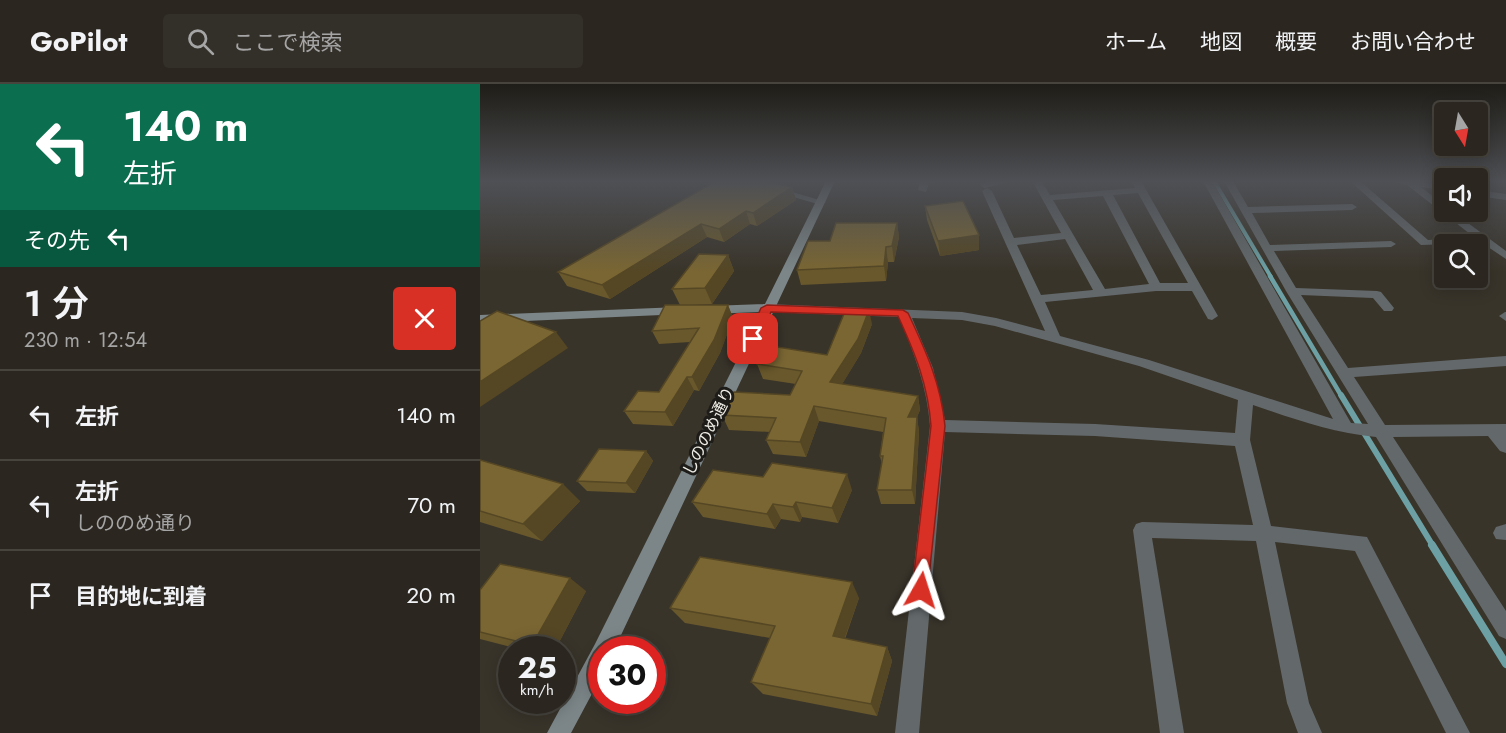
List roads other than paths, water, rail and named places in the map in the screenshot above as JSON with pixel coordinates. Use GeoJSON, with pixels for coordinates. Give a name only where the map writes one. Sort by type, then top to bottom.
{"type":"FeatureCollection","features":[{"type":"Feature","properties":{"kind":"main road","name":"しののめ通り"},"geometry":{"type":"LineString","coordinates":[[609,636],[815,211]]}},
{"type":"Feature","properties":{"kind":"main road"},"geometry":{"type":"LineString","coordinates":[[480,319],[767,308]]}},
{"type":"Feature","properties":{"kind":"main road","name":"しののめ通り"},"geometry":{"type":"LineString","coordinates":[[559,733],[588,678]]}},
{"type":"Feature","properties":{"kind":"street"},"geometry":{"type":"LineString","coordinates":[[997,211],[1040,299],[1055,338]]}},
{"type":"Feature","properties":{"kind":"street"},"geometry":{"type":"LineString","coordinates":[[1055,211],[1101,293]]}},
{"type":"Feature","properties":{"kind":"street"},"geometry":{"type":"LineString","coordinates":[[1116,211],[1156,287]]}},
{"type":"Feature","properties":{"kind":"street"},"geometry":{"type":"LineString","coordinates":[[1152,211],[1212,316]]}},
{"type":"Feature","properties":{"kind":"street"},"geometry":{"type":"LineString","coordinates":[[1224,211],[1349,428]]}},
{"type":"Feature","properties":{"kind":"street"},"geometry":{"type":"LineString","coordinates":[[1245,211],[1376,431],[1506,630]]}},
{"type":"Feature","properties":{"kind":"street"},"geometry":{"type":"LineString","coordinates":[[1389,211],[1425,243],[1434,243]]}},
{"type":"Feature","properties":{"kind":"street"},"geometry":{"type":"LineString","coordinates":[[1460,222],[1476,234]]}},
{"type":"Feature","properties":{"kind":"street"},"geometry":{"type":"LineString","coordinates":[[1012,242],[1070,235]]}},
{"type":"Feature","properties":{"kind":"street"},"geometry":{"type":"LineString","coordinates":[[1488,243],[1506,256]]}},
{"type":"Feature","properties":{"kind":"street"},"geometry":{"type":"LineString","coordinates":[[1266,248],[1391,244]]}},
{"type":"Feature","properties":{"kind":"street"},"geometry":{"type":"LineString","coordinates":[[1040,299],[1156,287],[1195,287]]}},
{"type":"Feature","properties":{"kind":"street"},"geometry":{"type":"LineString","coordinates":[[1292,291],[1377,296],[1388,308]]}},
{"type":"Feature","properties":{"kind":"street"},"geometry":{"type":"LineString","coordinates":[[767,308],[962,316],[1055,338],[1246,396],[1316,421],[1376,431],[1499,430],[1506,447]]}},
{"type":"Feature","properties":{"kind":"street"},"geometry":{"type":"LineString","coordinates":[[903,313],[928,368],[936,398],[938,426],[907,733]]}},
{"type":"Feature","properties":{"kind":"street"},"geometry":{"type":"LineString","coordinates":[[1343,373],[1506,361]]}},
{"type":"Feature","properties":{"kind":"street"},"geometry":{"type":"LineString","coordinates":[[1246,396],[1242,440],[1264,533],[1298,703],[1310,733]]}},
{"type":"Feature","properties":{"kind":"street"},"geometry":{"type":"LineString","coordinates":[[938,426],[1095,430],[1242,440]]}},
{"type":"Feature","properties":{"kind":"street"},"geometry":{"type":"LineString","coordinates":[[1172,733],[1142,530],[1264,533],[1361,543],[1458,733]]}},
{"type":"Feature","properties":{"kind":"waterway"},"geometry":{"type":"LineString","coordinates":[[1232,211],[1271,277]]}},
{"type":"Feature","properties":{"kind":"waterway"},"geometry":{"type":"LineString","coordinates":[[1270,276],[1342,397]]}},
{"type":"Feature","properties":{"kind":"waterway"},"geometry":{"type":"LineString","coordinates":[[1341,395],[1433,546]]}},
{"type":"Feature","properties":{"kind":"waterway"},"geometry":{"type":"LineString","coordinates":[[1432,545],[1506,664]]}}]}
